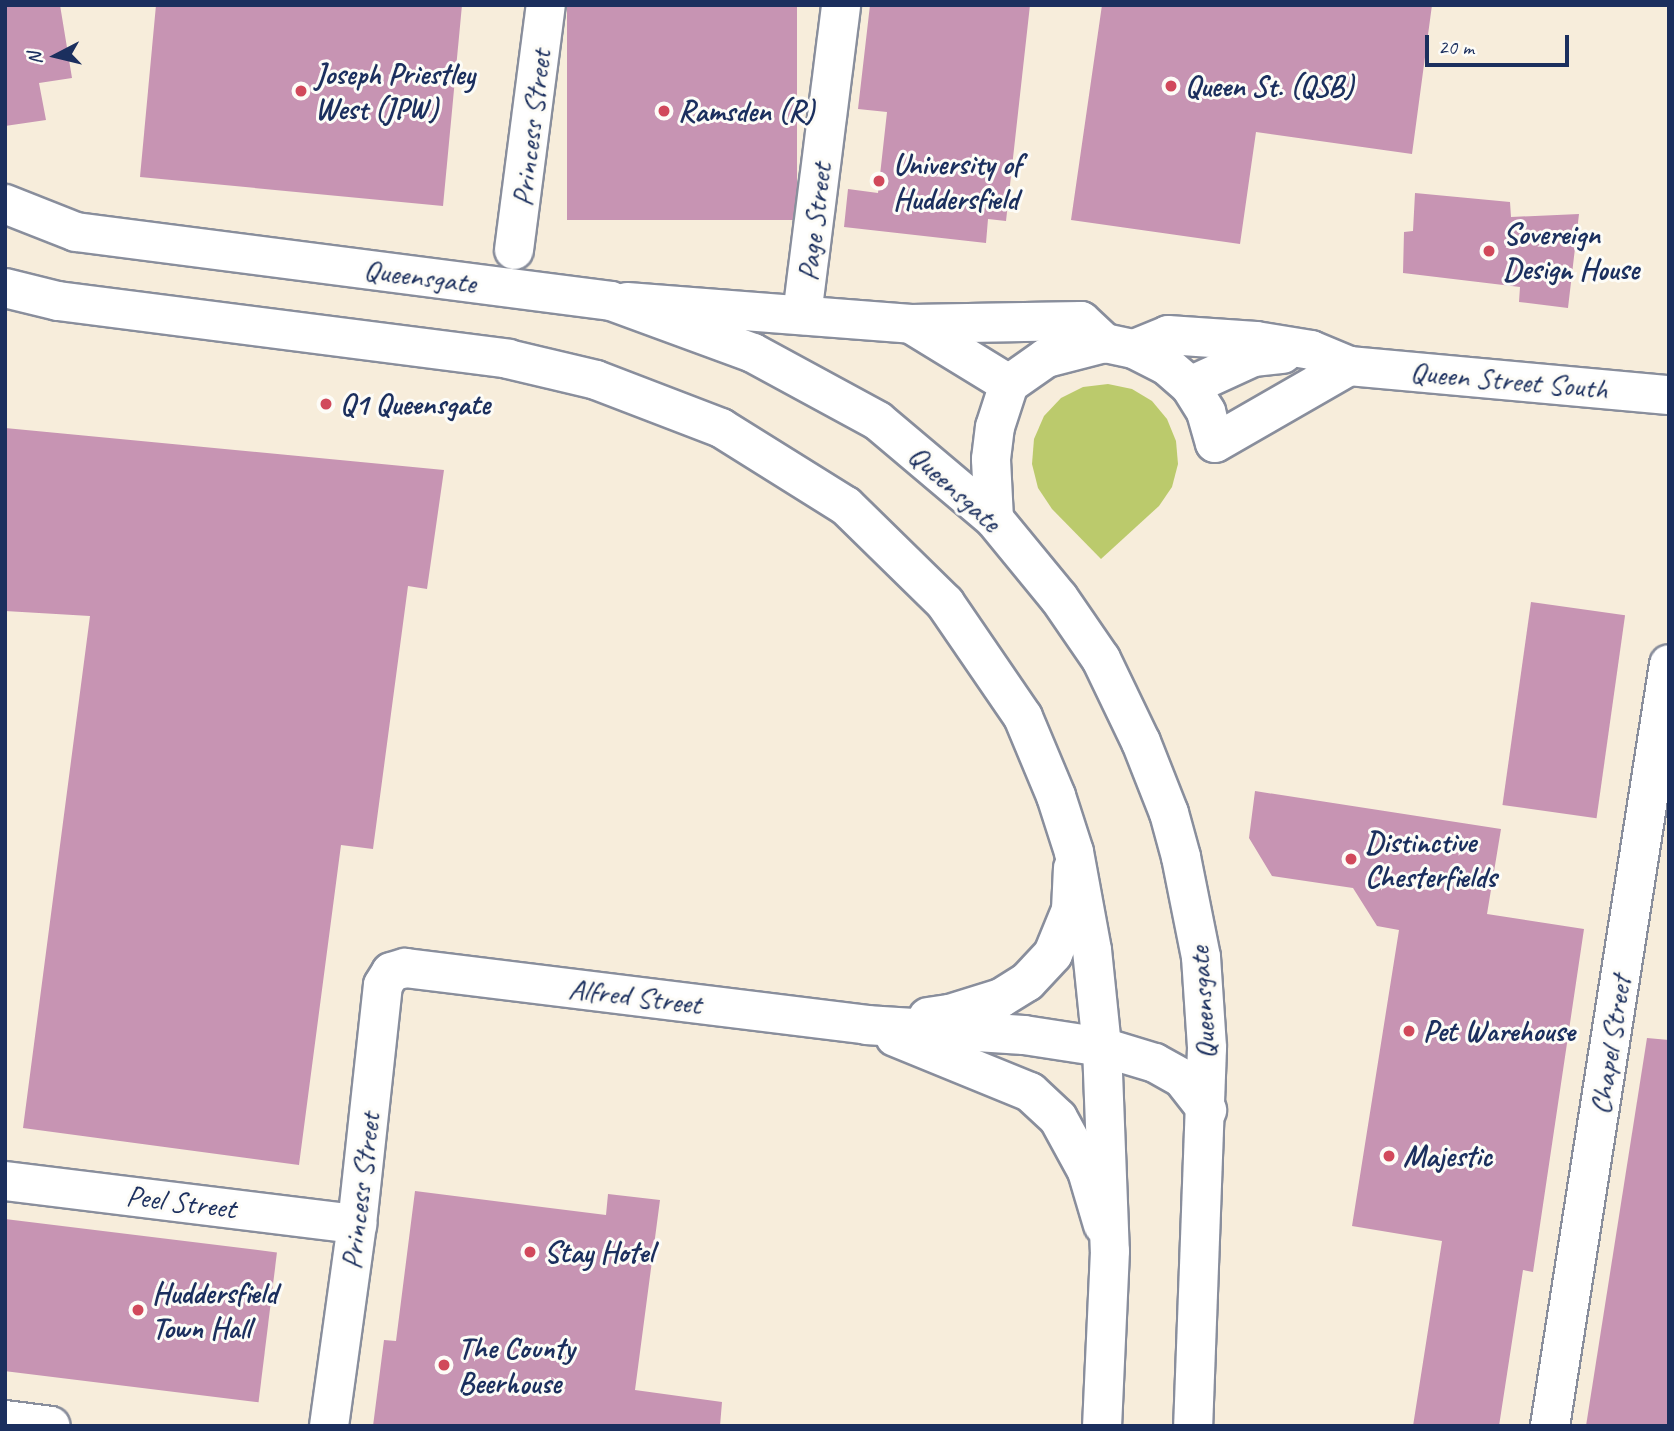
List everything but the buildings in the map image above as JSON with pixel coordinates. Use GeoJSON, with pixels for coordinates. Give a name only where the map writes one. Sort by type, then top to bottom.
{"type":"FeatureCollection","features":[{"type":"Feature","properties":{"kind":"main road","name":"Princess Street"},"geometry":{"type":"LineString","coordinates":[[514,250],[546,5]]}},
{"type":"Feature","properties":{"kind":"main road","name":"Page Street"},"geometry":{"type":"LineString","coordinates":[[802,314],[841,5]]}},
{"type":"Feature","properties":{"kind":"main road","name":"Queensgate"},"geometry":{"type":"LineString","coordinates":[[5,204],[76,232],[611,301],[753,353],[878,421],[944,474],[994,519],[1059,598],[1101,659],[1141,742],[1169,813],[1181,857],[1201,957],[1207,1048],[1207,1110],[1193,1426]]}},
{"type":"Feature","properties":{"kind":"main road"},"geometry":{"type":"LineString","coordinates":[[5,288],[58,301],[532,363],[596,380],[721,428],[846,506],[945,603],[1023,718],[1056,796],[1074,852],[1093,950],[1102,1047],[1110,1251],[1102,1426]]}},
{"type":"Feature","properties":{"kind":"main road"},"geometry":{"type":"LineString","coordinates":[[611,301],[911,324],[1081,321],[1120,346],[1167,366],[1190,386],[1206,412],[1214,443],[1349,366]]}},
{"type":"Feature","properties":{"kind":"main road"},"geometry":{"type":"LineString","coordinates":[[911,324],[1009,384],[995,428],[991,459],[994,519]]}},
{"type":"Feature","properties":{"kind":"main road","name":"Queen Street South"},"geometry":{"type":"LineString","coordinates":[[1009,384],[1046,358],[1168,335],[1256,341],[1311,350],[1349,366],[1669,395]]}},
{"type":"Feature","properties":{"kind":"main road","name":"Queen Street South"},"geometry":{"type":"LineString","coordinates":[[1190,386],[1253,357],[1311,350]]}},
{"type":"Feature","properties":{"kind":"main road","name":"Chapel Street"},"geometry":{"type":"LineString","coordinates":[[1550,1426],[1669,664]]}},
{"type":"Feature","properties":{"kind":"main road","name":"Alfred Street"},"geometry":{"type":"LineString","coordinates":[[866,1025],[950,1014],[1001,998],[1027,982],[1053,954],[1071,910],[1074,852]]}},
{"type":"Feature","properties":{"kind":"main road","name":"Princess Street"},"geometry":{"type":"LineString","coordinates":[[329,1426],[357,1224],[383,985],[391,972],[405,968]]}},
{"type":"Feature","properties":{"kind":"main road","name":"Alfred Street"},"geometry":{"type":"LineString","coordinates":[[405,968],[866,1025],[1024,1035],[1102,1047],[1155,1063],[1182,1078],[1207,1110]]}},
{"type":"Feature","properties":{"kind":"main road","name":"Alfred Street"},"geometry":{"type":"LineString","coordinates":[[866,1025],[1030,1092],[1058,1118],[1087,1171],[1110,1251]]}},
{"type":"Feature","properties":{"kind":"main road","name":"Peel Street"},"geometry":{"type":"LineString","coordinates":[[5,1181],[357,1224]]}},
{"type":"Feature","properties":{"kind":"main road"},"geometry":{"type":"LineString","coordinates":[[5,1420],[51,1426]]}},
{"type":"Feature","properties":{"kind":"green space"},"geometry":{"type":"Polygon","coordinates":[[[1108,384],[1132,389],[1152,401],[1167,419],[1176,441],[1178,464],[1172,487],[1159,506],[1101,559],[1052,509],[1038,488],[1032,464],[1034,439],[1044,416],[1061,398],[1083,387],[1108,384]]]}},
{"type":"Feature","properties":{"kind":"place","name":"Queen St. (QSB)"},"geometry":{"type":"Point","coordinates":[1171,86]}},
{"type":"Feature","properties":{"kind":"place","name":"Joseph Priestley West (JPW)"},"geometry":{"type":"Point","coordinates":[301,91]}},
{"type":"Feature","properties":{"kind":"place","name":"Ramsden (R)"},"geometry":{"type":"Point","coordinates":[664,111]}},
{"type":"Feature","properties":{"kind":"place","name":"University of Huddersfield"},"geometry":{"type":"Point","coordinates":[879,181]}},
{"type":"Feature","properties":{"kind":"place","name":"Sovereign Design House"},"geometry":{"type":"Point","coordinates":[1489,251]}},
{"type":"Feature","properties":{"kind":"place","name":"Q1 Queensgate"},"geometry":{"type":"Point","coordinates":[326,404]}},
{"type":"Feature","properties":{"kind":"place","name":"Distinctive Chesterfields"},"geometry":{"type":"Point","coordinates":[1351,859]}},
{"type":"Feature","properties":{"kind":"place","name":"Pet Warehouse"},"geometry":{"type":"Point","coordinates":[1409,1031]}},
{"type":"Feature","properties":{"kind":"place","name":"Majestic"},"geometry":{"type":"Point","coordinates":[1389,1156]}},
{"type":"Feature","properties":{"kind":"place","name":"Stay Hotel"},"geometry":{"type":"Point","coordinates":[530,1252]}},
{"type":"Feature","properties":{"kind":"place","name":"Huddersfield Town Hall"},"geometry":{"type":"Point","coordinates":[138,1310]}},
{"type":"Feature","properties":{"kind":"place","name":"The County Beerhouse"},"geometry":{"type":"Point","coordinates":[444,1365]}}]}
